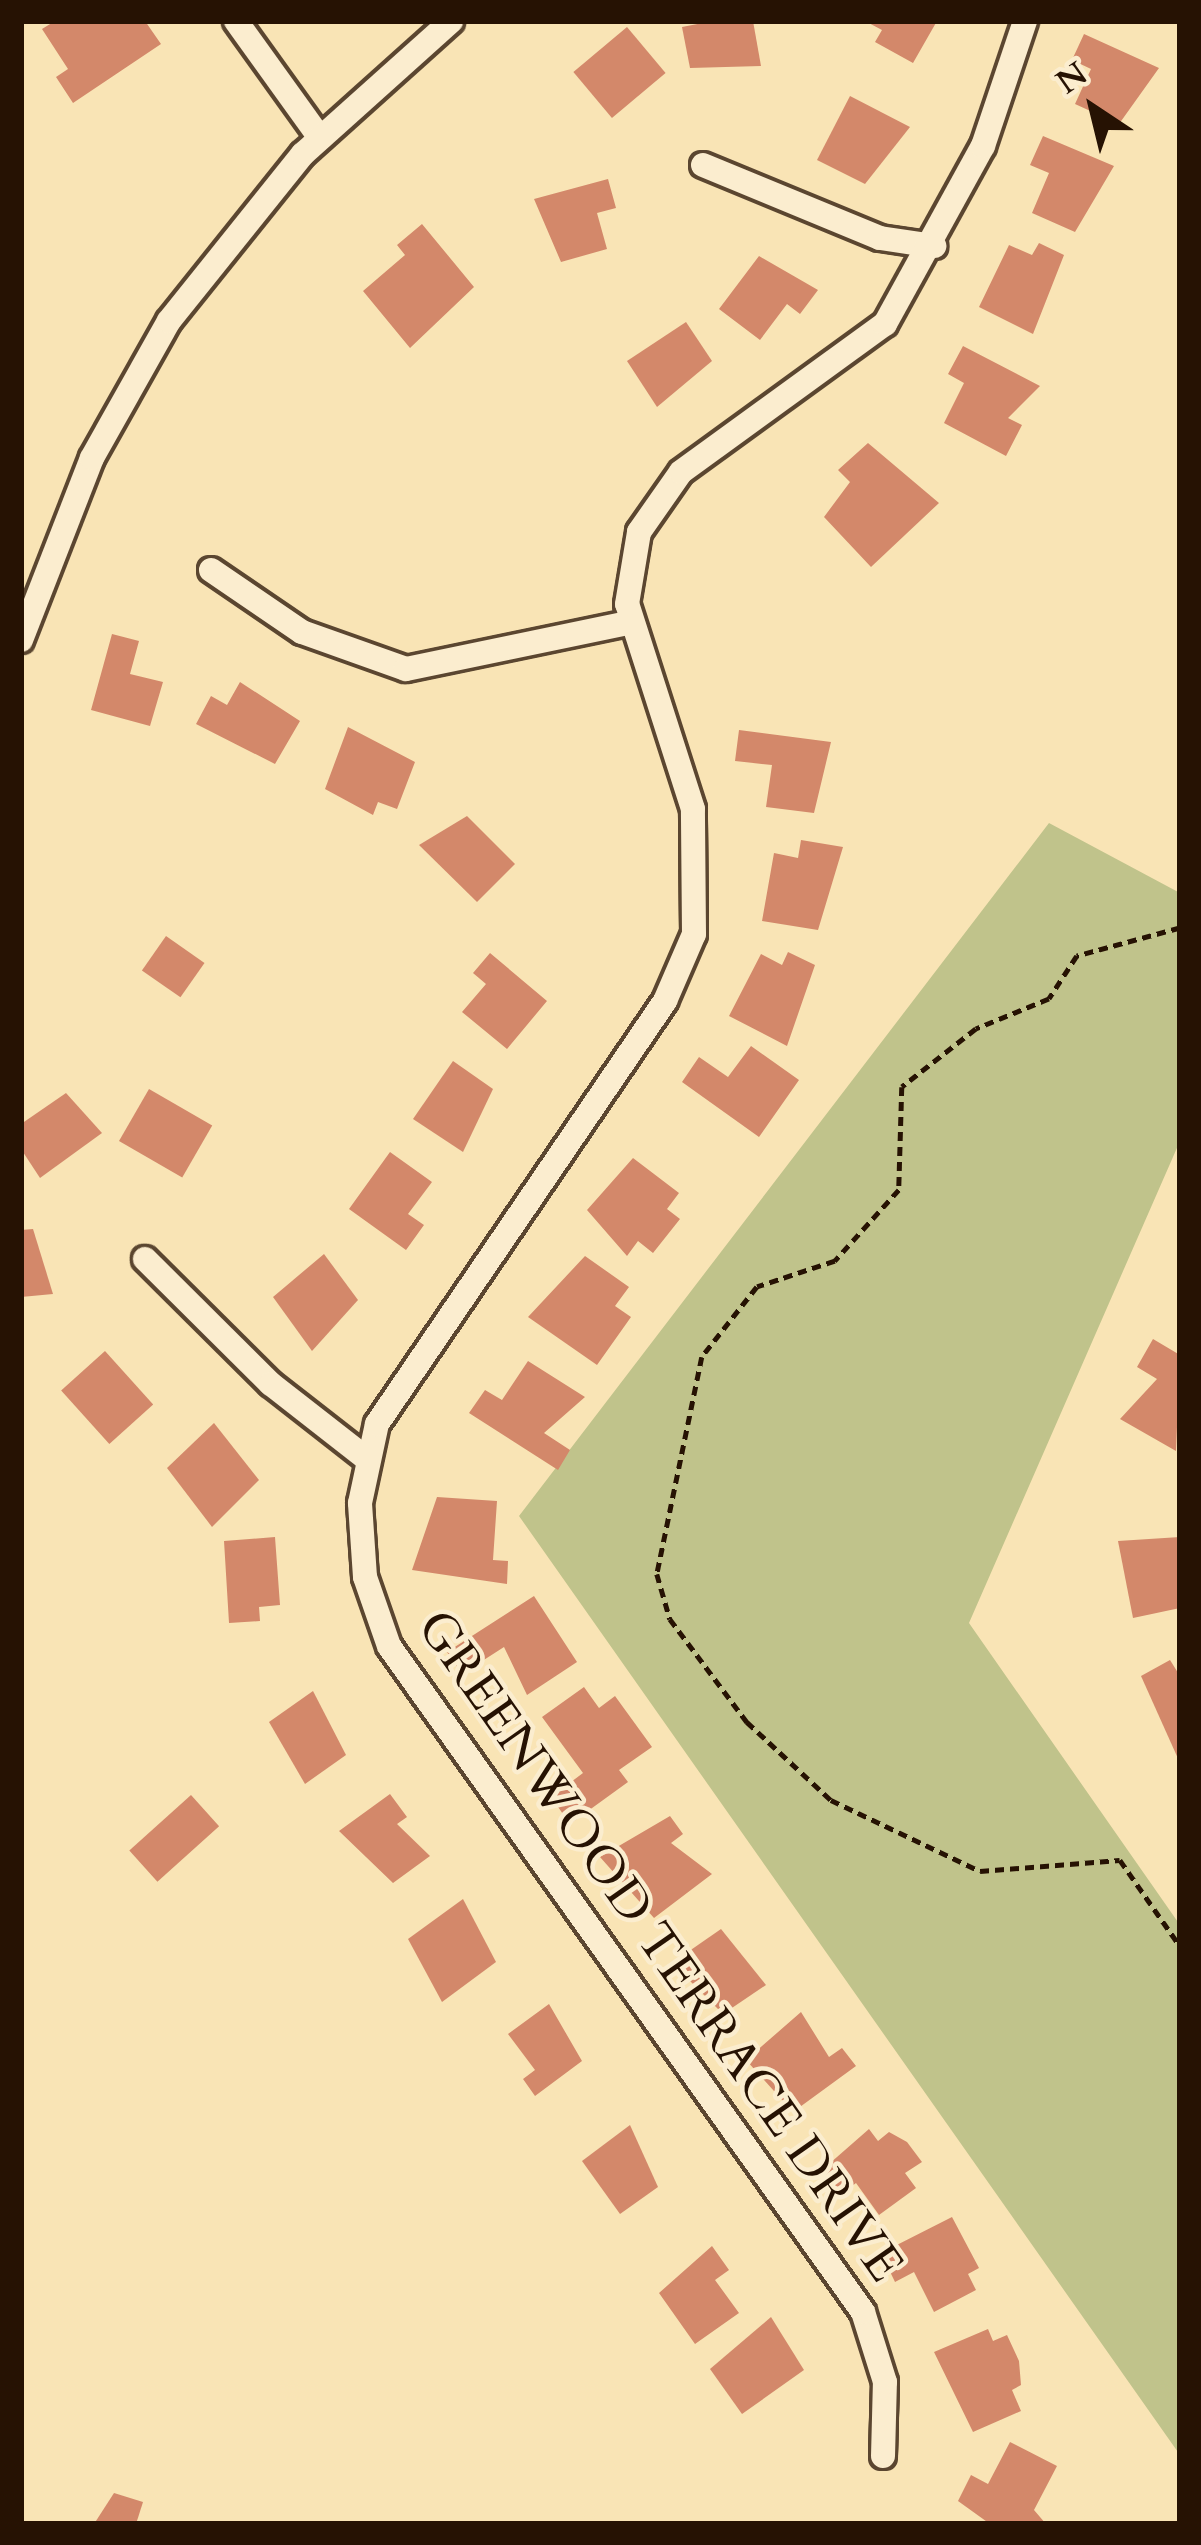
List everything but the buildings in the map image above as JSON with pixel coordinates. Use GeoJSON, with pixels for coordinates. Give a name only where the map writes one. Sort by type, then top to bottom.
{"type":"FeatureCollection","features":[{"type":"Feature","properties":{"kind":"street"},"geometry":{"type":"LineString","coordinates":[[236,21],[320,138]]}},
{"type":"Feature","properties":{"kind":"street"},"geometry":{"type":"LineString","coordinates":[[21,640],[92,458],[154,344],[320,138],[452,21]]}},
{"type":"Feature","properties":{"kind":"street","name":"GREENWOOD TERRACE DRIVE"},"geometry":{"type":"LineString","coordinates":[[883,2456],[885,2382],[863,2312],[389,1646],[360,1540],[367,1459],[376,1424],[665,1001],[694,934],[693,809],[629,622],[629,567],[657,500],[885,324],[934,246],[1024,21]]}},
{"type":"Feature","properties":{"kind":"street"},"geometry":{"type":"LineString","coordinates":[[703,166],[880,238],[934,246]]}},
{"type":"Feature","properties":{"kind":"street"},"geometry":{"type":"LineString","coordinates":[[211,570],[302,632],[406,669],[629,622]]}},
{"type":"Feature","properties":{"kind":"street"},"geometry":{"type":"LineString","coordinates":[[146,1259],[271,1384],[367,1459]]}},
{"type":"Feature","properties":{"kind":"path"},"geometry":{"type":"LineString","coordinates":[[1180,928],[1077,956],[1048,999],[976,1029],[902,1087],[899,1190],[835,1261],[757,1287],[701,1358],[657,1574],[670,1619],[735,1706],[831,1800],[980,1871],[1091,1854],[1120,1860],[1180,1946]]}},
{"type":"Feature","properties":{"kind":"green space"},"geometry":{"type":"Polygon","coordinates":[[[1049,823],[1180,893],[1180,1141],[969,1623],[1180,1925],[1180,2455],[519,1516],[1049,823]]]}}]}
